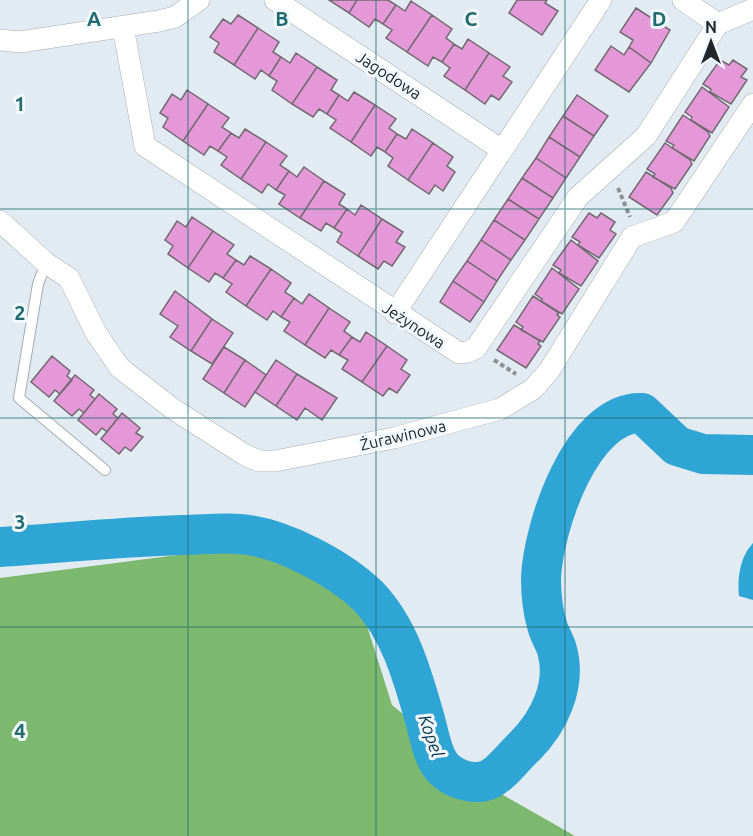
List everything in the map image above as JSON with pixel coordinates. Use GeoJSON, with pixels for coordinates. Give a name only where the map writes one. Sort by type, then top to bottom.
{"type":"FeatureCollection","features":[{"type":"Feature","properties":{"kind":"street"},"geometry":{"type":"LineString","coordinates":[[0,40],[20,42],[175,17],[199,0]]}},
{"type":"Feature","properties":{"kind":"street","name":"Jagodowa"},"geometry":{"type":"LineString","coordinates":[[275,0],[502,150]]}},
{"type":"Feature","properties":{"kind":"street"},"geometry":{"type":"LineString","coordinates":[[395,313],[601,0]]}},
{"type":"Feature","properties":{"kind":"street"},"geometry":{"type":"LineString","coordinates":[[683,0],[718,24]]}},
{"type":"Feature","properties":{"kind":"street"},"geometry":{"type":"LineString","coordinates":[[476,348],[578,197],[646,136],[718,24],[753,9]]}},
{"type":"Feature","properties":{"kind":"street","name":"Jeżynowa"},"geometry":{"type":"LineString","coordinates":[[123,27],[145,146],[449,349],[459,353],[476,348]]}},
{"type":"Feature","properties":{"kind":"street"},"geometry":{"type":"LineString","coordinates":[[637,236],[674,222],[753,104]]}},
{"type":"Feature","properties":{"kind":"street","name":"Żurawinowa"},"geometry":{"type":"LineString","coordinates":[[0,221],[46,263],[69,278],[96,333],[120,368],[173,409],[245,455],[259,461],[275,462],[394,438],[481,416],[514,403],[549,371],[633,237],[637,236]]}},
{"type":"Feature","properties":{"kind":"lane"},"geometry":{"type":"LineString","coordinates":[[46,263],[38,285],[19,398],[105,470]]}},
{"type":"Feature","properties":{"kind":"path"},"geometry":{"type":"LineString","coordinates":[[610,168],[637,236]]}},
{"type":"Feature","properties":{"kind":"path"},"geometry":{"type":"LineString","coordinates":[[476,348],[534,386]]}},
{"type":"Feature","properties":{"kind":"green space"},"geometry":{"type":"Polygon","coordinates":[[[254,545],[356,591],[392,705],[496,791],[575,836],[0,836],[0,578],[254,545]]]}},
{"type":"Feature","properties":{"kind":"water"},"geometry":{"type":"Polygon","coordinates":[[[753,543],[753,600],[739,596],[738,589],[742,561],[753,543]]]}},
{"type":"Feature","properties":{"kind":"building"},"geometry":{"type":"Polygon","coordinates":[[[329,0],[357,0],[349,13],[329,0]]]}},
{"type":"Feature","properties":{"kind":"building"},"geometry":{"type":"Polygon","coordinates":[[[357,0],[388,0],[396,5],[383,24],[375,19],[369,27],[349,13],[357,0]]]}},
{"type":"Feature","properties":{"kind":"building"},"geometry":{"type":"Polygon","coordinates":[[[517,0],[547,0],[545,3],[558,11],[542,35],[509,13],[517,0]]]}},
{"type":"Feature","properties":{"kind":"building"},"geometry":{"type":"Polygon","coordinates":[[[411,1],[432,15],[407,52],[386,38],[392,30],[383,24],[396,5],[405,11],[411,1]]]}},
{"type":"Feature","properties":{"kind":"building"},"geometry":{"type":"Polygon","coordinates":[[[636,8],[670,30],[651,63],[629,47],[633,40],[620,32],[636,8]]]}},
{"type":"Feature","properties":{"kind":"building"},"geometry":{"type":"Polygon","coordinates":[[[238,15],[258,28],[234,65],[214,52],[219,43],[210,37],[223,19],[231,24],[238,15]]]}},
{"type":"Feature","properties":{"kind":"building"},"geometry":{"type":"Polygon","coordinates":[[[432,15],[452,29],[446,38],[454,44],[442,62],[433,57],[428,66],[407,52],[432,15]]]}},
{"type":"Feature","properties":{"kind":"building"},"geometry":{"type":"Polygon","coordinates":[[[258,28],[279,42],[273,52],[281,57],[269,76],[261,70],[255,79],[234,65],[258,28]]]}},
{"type":"Feature","properties":{"kind":"building"},"geometry":{"type":"Polygon","coordinates":[[[468,39],[489,53],[465,90],[444,76],[450,68],[442,62],[454,44],[462,49],[468,39]]]}},
{"type":"Feature","properties":{"kind":"building"},"geometry":{"type":"Polygon","coordinates":[[[611,46],[624,55],[629,47],[651,63],[629,92],[595,70],[611,46]]]}},
{"type":"Feature","properties":{"kind":"building"},"geometry":{"type":"Polygon","coordinates":[[[296,53],[317,67],[292,104],[272,90],[277,81],[269,76],[281,57],[290,63],[296,53]]]}},
{"type":"Feature","properties":{"kind":"building"},"geometry":{"type":"Polygon","coordinates":[[[489,53],[510,67],[503,76],[512,82],[499,100],[491,95],[485,104],[465,90],[489,53]]]}},
{"type":"Feature","properties":{"kind":"building"},"geometry":{"type":"Polygon","coordinates":[[[720,60],[729,65],[733,60],[747,69],[741,77],[747,80],[731,104],[710,92],[711,89],[703,84],[720,60]]]}},
{"type":"Feature","properties":{"kind":"building"},"geometry":{"type":"Polygon","coordinates":[[[317,67],[337,80],[331,90],[339,95],[327,114],[319,109],[313,117],[292,104],[317,67]]]}},
{"type":"Feature","properties":{"kind":"building"},"geometry":{"type":"Polygon","coordinates":[[[702,87],[729,107],[712,133],[691,120],[692,117],[685,112],[702,87]]]}},
{"type":"Feature","properties":{"kind":"building"},"geometry":{"type":"Polygon","coordinates":[[[187,90],[208,104],[183,141],[163,127],[168,118],[160,113],[172,94],[181,100],[187,90]]]}},
{"type":"Feature","properties":{"kind":"building"},"geometry":{"type":"Polygon","coordinates":[[[354,92],[375,105],[351,142],[330,128],[336,120],[327,114],[339,95],[348,101],[354,92]]]}},
{"type":"Feature","properties":{"kind":"building"},"geometry":{"type":"Polygon","coordinates":[[[577,95],[608,116],[594,136],[563,116],[577,95]]]}},
{"type":"Feature","properties":{"kind":"building"},"geometry":{"type":"Polygon","coordinates":[[[208,104],[229,118],[222,127],[231,133],[218,151],[210,146],[204,155],[183,141],[208,104]]]}},
{"type":"Feature","properties":{"kind":"building"},"geometry":{"type":"Polygon","coordinates":[[[375,105],[396,119],[389,128],[397,134],[385,152],[377,147],[371,156],[351,142],[375,105]]]}},
{"type":"Feature","properties":{"kind":"building"},"geometry":{"type":"Polygon","coordinates":[[[683,115],[708,132],[710,136],[694,161],[672,148],[674,145],[666,141],[683,115]]]}},
{"type":"Feature","properties":{"kind":"building"},"geometry":{"type":"Polygon","coordinates":[[[563,116],[594,136],[580,157],[549,137],[563,116]]]}},
{"type":"Feature","properties":{"kind":"building"},"geometry":{"type":"Polygon","coordinates":[[[245,129],[266,142],[241,179],[221,165],[227,157],[218,151],[231,133],[239,138],[245,129]]]}},
{"type":"Feature","properties":{"kind":"building"},"geometry":{"type":"Polygon","coordinates":[[[412,129],[433,143],[408,180],[388,166],[393,158],[385,152],[397,134],[406,139],[412,129]]]}},
{"type":"Feature","properties":{"kind":"building"},"geometry":{"type":"Polygon","coordinates":[[[549,137],[580,157],[566,178],[536,158],[549,137]]]}},
{"type":"Feature","properties":{"kind":"building"},"geometry":{"type":"Polygon","coordinates":[[[266,142],[287,156],[280,165],[289,171],[276,190],[268,184],[262,193],[241,179],[266,142]]]}},
{"type":"Feature","properties":{"kind":"building"},"geometry":{"type":"Polygon","coordinates":[[[433,143],[453,157],[447,166],[455,172],[443,191],[435,185],[429,194],[408,180],[433,143]]]}},
{"type":"Feature","properties":{"kind":"building"},"geometry":{"type":"Polygon","coordinates":[[[665,143],[690,160],[692,164],[675,189],[653,177],[655,174],[647,169],[665,143]]]}},
{"type":"Feature","properties":{"kind":"building"},"geometry":{"type":"Polygon","coordinates":[[[536,158],[566,178],[553,198],[522,178],[536,158]]]}},
{"type":"Feature","properties":{"kind":"building"},"geometry":{"type":"Polygon","coordinates":[[[304,167],[324,181],[300,218],[279,204],[285,195],[276,190],[289,171],[297,177],[304,167]]]}},
{"type":"Feature","properties":{"kind":"building"},"geometry":{"type":"Polygon","coordinates":[[[646,172],[671,188],[673,193],[657,215],[629,197],[646,172]]]}},
{"type":"Feature","properties":{"kind":"building"},"geometry":{"type":"Polygon","coordinates":[[[522,178],[553,198],[539,219],[508,199],[522,178]]]}},
{"type":"Feature","properties":{"kind":"building"},"geometry":{"type":"Polygon","coordinates":[[[324,181],[345,194],[339,204],[347,209],[334,228],[326,223],[321,231],[300,218],[324,181]]]}},
{"type":"Feature","properties":{"kind":"building"},"geometry":{"type":"Polygon","coordinates":[[[508,199],[539,219],[525,240],[494,220],[508,199]]]}},
{"type":"Feature","properties":{"kind":"building"},"geometry":{"type":"Polygon","coordinates":[[[361,205],[382,219],[358,256],[337,242],[342,233],[334,228],[347,209],[355,215],[361,205]]]}},
{"type":"Feature","properties":{"kind":"building"},"geometry":{"type":"Polygon","coordinates":[[[589,213],[597,218],[601,213],[615,222],[610,230],[616,234],[599,258],[578,245],[580,242],[572,237],[589,213]]]}},
{"type":"Feature","properties":{"kind":"building"},"geometry":{"type":"Polygon","coordinates":[[[192,217],[213,231],[188,268],[168,254],[173,246],[165,240],[177,221],[186,227],[192,217]]]}},
{"type":"Feature","properties":{"kind":"building"},"geometry":{"type":"Polygon","coordinates":[[[382,219],[403,232],[396,242],[405,247],[392,266],[384,261],[378,269],[358,256],[382,219]]]}},
{"type":"Feature","properties":{"kind":"building"},"geometry":{"type":"Polygon","coordinates":[[[494,220],[525,240],[511,260],[481,240],[494,220]]]}},
{"type":"Feature","properties":{"kind":"building"},"geometry":{"type":"Polygon","coordinates":[[[213,231],[234,245],[227,254],[236,260],[223,278],[215,273],[209,282],[188,268],[213,231]]]}},
{"type":"Feature","properties":{"kind":"building"},"geometry":{"type":"Polygon","coordinates":[[[481,240],[511,260],[497,281],[467,261],[481,240]]]}},
{"type":"Feature","properties":{"kind":"building"},"geometry":{"type":"Polygon","coordinates":[[[571,240],[598,261],[581,286],[559,273],[561,270],[553,265],[571,240]]]}},
{"type":"Feature","properties":{"kind":"building"},"geometry":{"type":"Polygon","coordinates":[[[250,256],[271,269],[246,306],[226,292],[232,284],[223,278],[236,260],[244,265],[250,256]]]}},
{"type":"Feature","properties":{"kind":"building"},"geometry":{"type":"Polygon","coordinates":[[[467,261],[497,281],[484,302],[453,281],[467,261]]]}},
{"type":"Feature","properties":{"kind":"building"},"geometry":{"type":"Polygon","coordinates":[[[552,268],[579,289],[562,314],[541,301],[542,299],[535,294],[552,268]]]}},
{"type":"Feature","properties":{"kind":"building"},"geometry":{"type":"Polygon","coordinates":[[[271,269],[291,283],[285,292],[294,298],[281,317],[273,311],[267,320],[246,306],[271,269]]]}},
{"type":"Feature","properties":{"kind":"building"},"geometry":{"type":"Polygon","coordinates":[[[453,281],[484,302],[470,322],[440,302],[453,281]]]}},
{"type":"Feature","properties":{"kind":"building"},"geometry":{"type":"Polygon","coordinates":[[[175,291],[212,319],[191,351],[170,337],[178,326],[160,314],[175,291]]]}},
{"type":"Feature","properties":{"kind":"building"},"geometry":{"type":"Polygon","coordinates":[[[309,294],[329,308],[305,345],[284,331],[290,322],[281,317],[294,298],[302,304],[309,294]]]}},
{"type":"Feature","properties":{"kind":"building"},"geometry":{"type":"Polygon","coordinates":[[[533,296],[559,313],[557,315],[560,317],[543,342],[521,330],[523,327],[516,322],[533,296]]]}},
{"type":"Feature","properties":{"kind":"building"},"geometry":{"type":"Polygon","coordinates":[[[329,308],[350,322],[344,331],[352,337],[339,355],[331,350],[325,358],[305,345],[329,308]]]}},
{"type":"Feature","properties":{"kind":"building"},"geometry":{"type":"Polygon","coordinates":[[[212,319],[233,333],[212,364],[191,351],[212,319]]]}},
{"type":"Feature","properties":{"kind":"building"},"geometry":{"type":"Polygon","coordinates":[[[514,325],[540,341],[538,344],[541,346],[526,368],[497,350],[514,325]]]}},
{"type":"Feature","properties":{"kind":"building"},"geometry":{"type":"Polygon","coordinates":[[[366,332],[387,346],[362,382],[342,369],[348,360],[339,355],[352,337],[360,342],[366,332]]]}},
{"type":"Feature","properties":{"kind":"building"},"geometry":{"type":"Polygon","coordinates":[[[387,346],[407,360],[401,369],[410,375],[397,393],[389,388],[383,396],[362,382],[387,346]]]}},
{"type":"Feature","properties":{"kind":"building"},"geometry":{"type":"Polygon","coordinates":[[[224,347],[245,360],[224,393],[203,379],[224,347]]]}},
{"type":"Feature","properties":{"kind":"building"},"geometry":{"type":"Polygon","coordinates":[[[52,356],[70,371],[67,376],[72,380],[60,394],[55,390],[49,397],[31,382],[52,356]]]}},
{"type":"Feature","properties":{"kind":"building"},"geometry":{"type":"Polygon","coordinates":[[[245,360],[266,375],[245,407],[224,393],[245,360]]]}},
{"type":"Feature","properties":{"kind":"building"},"geometry":{"type":"Polygon","coordinates":[[[276,360],[297,374],[276,406],[255,392],[276,360]]]}},
{"type":"Feature","properties":{"kind":"building"},"geometry":{"type":"Polygon","coordinates":[[[297,374],[337,398],[322,420],[305,408],[297,420],[276,406],[297,374]]]}},
{"type":"Feature","properties":{"kind":"building"},"geometry":{"type":"Polygon","coordinates":[[[75,375],[94,390],[90,395],[95,399],[84,413],[79,409],[72,416],[54,401],[75,375]]]}},
{"type":"Feature","properties":{"kind":"building"},"geometry":{"type":"Polygon","coordinates":[[[99,394],[117,409],[113,414],[118,418],[107,432],[102,428],[96,435],[78,420],[99,394]]]}},
{"type":"Feature","properties":{"kind":"building"},"geometry":{"type":"Polygon","coordinates":[[[122,413],[140,428],[136,433],[143,437],[131,451],[125,447],[119,454],[101,439],[122,413]]]}},
{"type":"Feature","properties":{"kind":"waterway","name":"Kopel"},"geometry":{"type":"LineString","coordinates":[[0,547],[136,537],[233,533],[273,541],[308,556],[356,585],[379,609],[403,652],[437,759],[445,770],[455,777],[479,782],[490,779],[503,769],[525,746],[542,726],[554,702],[560,676],[557,650],[543,608],[541,578],[543,556],[558,503],[569,476],[584,451],[601,431],[620,417],[642,413],[677,446],[703,454],[753,455]]}}]}
